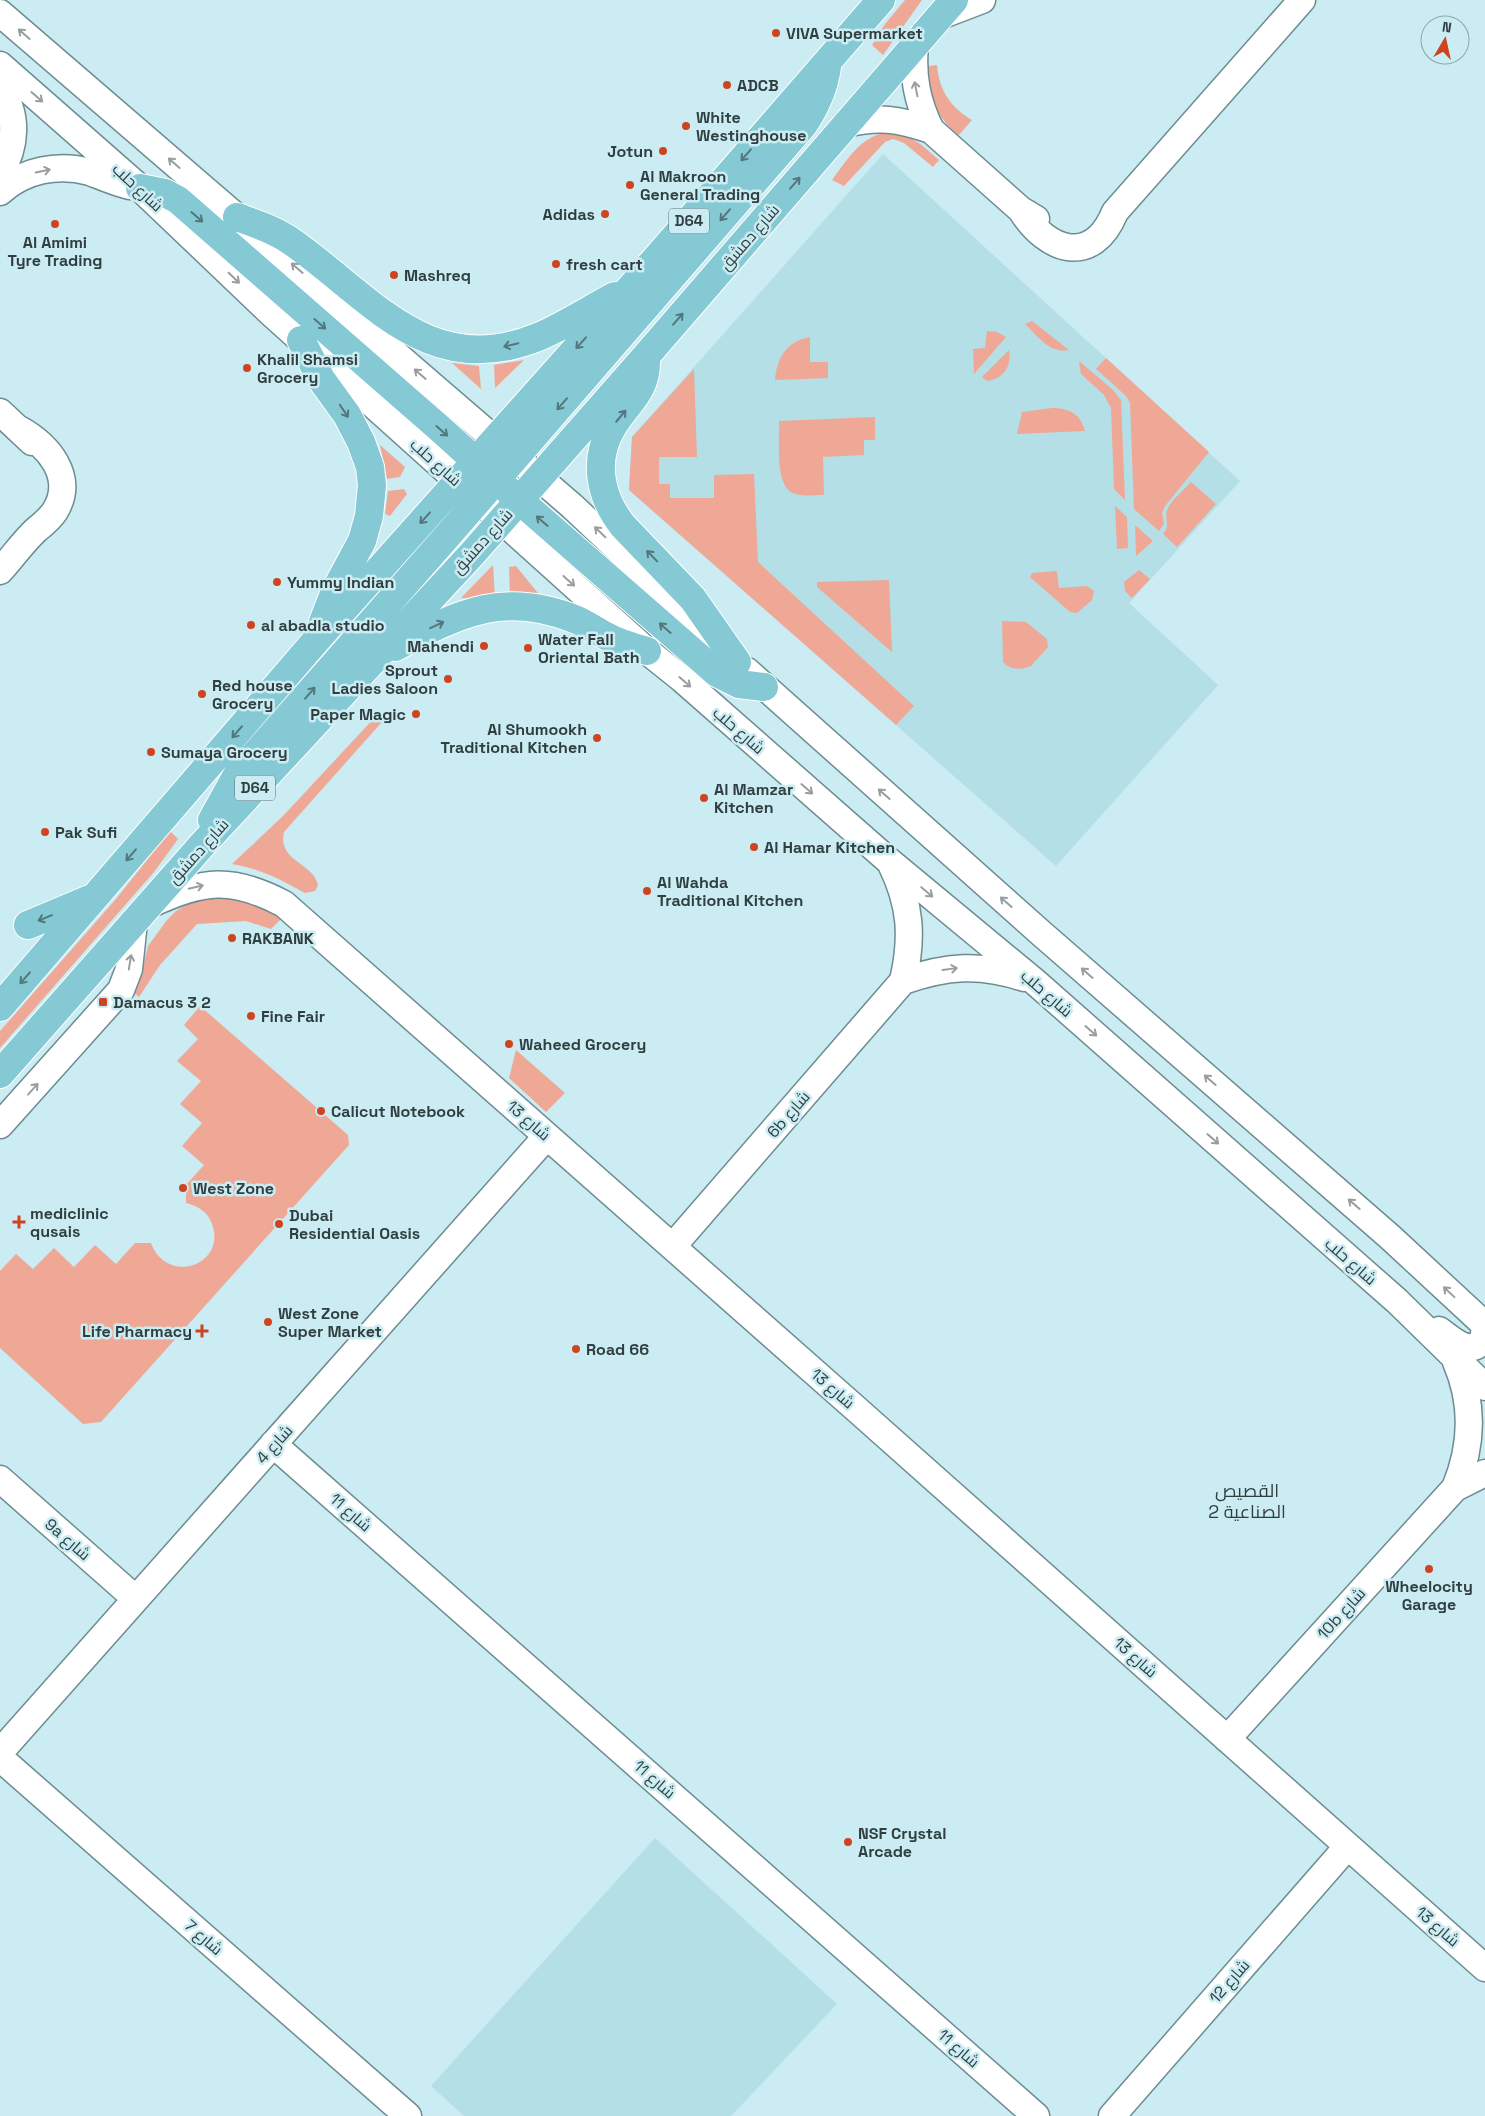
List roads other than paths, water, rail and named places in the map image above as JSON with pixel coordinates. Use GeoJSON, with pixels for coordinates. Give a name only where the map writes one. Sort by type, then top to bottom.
{"type":"FeatureCollection","features":[{"type":"Feature","properties":{"kind":"main road","name":"D64"},"geometry":{"type":"LineString","coordinates":[[0,1007],[319,637],[633,285],[876,3]]}},
{"type":"Feature","properties":{"kind":"main road","name":"شارع دمشق"},"geometry":{"type":"LineString","coordinates":[[0,1074],[202,845],[519,500],[947,8]]}},
{"type":"Feature","properties":{"kind":"main road"},"geometry":{"type":"LineString","coordinates":[[202,845],[217,810],[237,776],[804,124],[814,110],[828,61]]}},
{"type":"Feature","properties":{"kind":"main road"},"geometry":{"type":"LineString","coordinates":[[140,188],[165,193],[178,200],[717,674],[739,684],[764,687]]}},
{"type":"Feature","properties":{"kind":"main road"},"geometry":{"type":"LineString","coordinates":[[237,217],[275,232],[292,242],[384,316],[412,333],[435,342],[461,348],[486,350],[513,345],[538,337],[633,285]]}},
{"type":"Feature","properties":{"kind":"main road"},"geometry":{"type":"LineString","coordinates":[[301,340],[317,373],[348,415],[362,442],[370,467],[372,485],[369,516],[362,541],[335,591],[319,637]]}},
{"type":"Feature","properties":{"kind":"main road"},"geometry":{"type":"LineString","coordinates":[[646,356],[644,380],[640,392],[614,425],[602,454],[602,484],[606,500],[623,526],[693,599],[737,662]]}},
{"type":"Feature","properties":{"kind":"main road"},"geometry":{"type":"LineString","coordinates":[[378,655],[459,615],[504,605],[532,607],[559,613],[613,640],[647,651]]}},
{"type":"Feature","properties":{"kind":"main road"},"geometry":{"type":"LineString","coordinates":[[28,925],[94,898]]}},
{"type":"Feature","properties":{"kind":"street"},"geometry":{"type":"LineString","coordinates":[[947,8],[982,0]]}},
{"type":"Feature","properties":{"kind":"street"},"geometry":{"type":"LineString","coordinates":[[915,45],[916,89],[924,117],[931,130],[1021,210],[1050,230],[1066,235],[1083,232],[1115,212],[1302,0]]}},
{"type":"Feature","properties":{"kind":"street"},"geometry":{"type":"LineString","coordinates":[[0,13],[579,512],[764,687],[1042,934],[1390,1237],[1484,1324],[1485,1333],[1480,1343],[1475,1346],[1464,1346],[1398,1301]]}},
{"type":"Feature","properties":{"kind":"street","name":"شارع حلب"},"geometry":{"type":"LineString","coordinates":[[0,65],[140,188],[301,340],[647,651],[682,679],[889,861],[1034,982],[1398,1301],[1454,1359],[1485,1387]]}},
{"type":"Feature","properties":{"kind":"street"},"geometry":{"type":"LineString","coordinates":[[0,89],[9,106],[14,127],[11,149],[0,174]]}},
{"type":"Feature","properties":{"kind":"street"},"geometry":{"type":"LineString","coordinates":[[846,124],[889,118],[931,130]]}},
{"type":"Feature","properties":{"kind":"street"},"geometry":{"type":"LineString","coordinates":[[0,192],[18,178],[55,168],[79,170],[140,188]]}},
{"type":"Feature","properties":{"kind":"street"},"geometry":{"type":"LineString","coordinates":[[0,412],[36,448],[46,470],[47,501],[37,530],[0,571]]}},
{"type":"Feature","properties":{"kind":"street","name":"6b شارع"},"geometry":{"type":"LineString","coordinates":[[889,861],[900,883],[907,907],[910,932],[909,957],[903,982]]}},
{"type":"Feature","properties":{"kind":"street","name":"شارع 13"},"geometry":{"type":"LineString","coordinates":[[142,913],[182,890],[207,884],[236,884],[261,892],[304,920],[1485,1968]]}},
{"type":"Feature","properties":{"kind":"street"},"geometry":{"type":"LineString","coordinates":[[0,1125],[121,990],[129,969],[142,913]]}},
{"type":"Feature","properties":{"kind":"street","name":"6b شارع"},"geometry":{"type":"LineString","coordinates":[[673,1246],[903,982],[928,972],[955,968],[982,968],[1008,973],[1034,982]]}},
{"type":"Feature","properties":{"kind":"street","name":"شارع 4"},"geometry":{"type":"LineString","coordinates":[[0,1752],[547,1136]]}},
{"type":"Feature","properties":{"kind":"street","name":"10b شارع"},"geometry":{"type":"LineString","coordinates":[[1454,1359],[1463,1378],[1470,1419],[1467,1454],[1455,1488]]}},
{"type":"Feature","properties":{"kind":"street"},"geometry":{"type":"LineString","coordinates":[[1470,1419],[1485,1440]]}},
{"type":"Feature","properties":{"kind":"street","name":"شارع 11"},"geometry":{"type":"LineString","coordinates":[[273,1444],[1036,2116]]}},
{"type":"Feature","properties":{"kind":"street","name":"10b شارع"},"geometry":{"type":"LineString","coordinates":[[1226,1739],[1455,1488],[1485,1472]]}},
{"type":"Feature","properties":{"kind":"street","name":"9a شارع"},"geometry":{"type":"LineString","coordinates":[[0,1479],[136,1599]]}},
{"type":"Feature","properties":{"kind":"street","name":"شارع 7"},"geometry":{"type":"LineString","coordinates":[[0,1758],[408,2116]]}},
{"type":"Feature","properties":{"kind":"street","name":"شارع 12"},"geometry":{"type":"LineString","coordinates":[[1112,2116],[1347,1847]]}},
{"type":"Feature","properties":{"kind":"place","name":"VIVA Supermarket"},"geometry":{"type":"Point","coordinates":[776,33]}},
{"type":"Feature","properties":{"kind":"place","name":"ADCB"},"geometry":{"type":"Point","coordinates":[727,85]}},
{"type":"Feature","properties":{"kind":"place","name":"White Westinghouse"},"geometry":{"type":"Point","coordinates":[686,126]}},
{"type":"Feature","properties":{"kind":"place","name":"Jotun"},"geometry":{"type":"Point","coordinates":[663,151]}},
{"type":"Feature","properties":{"kind":"place","name":"Al Makroon General Trading"},"geometry":{"type":"Point","coordinates":[630,185]}},
{"type":"Feature","properties":{"kind":"place","name":"Adidas"},"geometry":{"type":"Point","coordinates":[605,214]}},
{"type":"Feature","properties":{"kind":"place","name":"Al Amimi Tyre Trading"},"geometry":{"type":"Point","coordinates":[55,224]}},
{"type":"Feature","properties":{"kind":"place","name":"fresh cart"},"geometry":{"type":"Point","coordinates":[556,264]}},
{"type":"Feature","properties":{"kind":"place","name":"Mashreq"},"geometry":{"type":"Point","coordinates":[394,275]}},
{"type":"Feature","properties":{"kind":"place","name":"Khalil Shamsi Grocery"},"geometry":{"type":"Point","coordinates":[247,368]}},
{"type":"Feature","properties":{"kind":"place","name":"Yummy Indian"},"geometry":{"type":"Point","coordinates":[277,582]}},
{"type":"Feature","properties":{"kind":"place","name":"al abadla studio"},"geometry":{"type":"Point","coordinates":[251,625]}},
{"type":"Feature","properties":{"kind":"place","name":"Mahendi"},"geometry":{"type":"Point","coordinates":[484,646]}},
{"type":"Feature","properties":{"kind":"place","name":"Water Fall Oriental Bath"},"geometry":{"type":"Point","coordinates":[528,648]}},
{"type":"Feature","properties":{"kind":"place","name":"Sprout Ladies Saloon"},"geometry":{"type":"Point","coordinates":[448,679]}},
{"type":"Feature","properties":{"kind":"place","name":"Red house Grocery"},"geometry":{"type":"Point","coordinates":[202,694]}},
{"type":"Feature","properties":{"kind":"place","name":"Paper Magic"},"geometry":{"type":"Point","coordinates":[416,714]}},
{"type":"Feature","properties":{"kind":"place","name":"Al Shumookh Traditional Kitchen"},"geometry":{"type":"Point","coordinates":[597,738]}},
{"type":"Feature","properties":{"kind":"place","name":"Sumaya Grocery"},"geometry":{"type":"Point","coordinates":[151,752]}},
{"type":"Feature","properties":{"kind":"place","name":"Al Mamzar Kitchen"},"geometry":{"type":"Point","coordinates":[704,798]}},
{"type":"Feature","properties":{"kind":"place","name":"Pak Sufi"},"geometry":{"type":"Point","coordinates":[45,832]}},
{"type":"Feature","properties":{"kind":"place","name":"Al Hamar Kitchen"},"geometry":{"type":"Point","coordinates":[754,847]}},
{"type":"Feature","properties":{"kind":"place","name":"Al Wahda Traditional Kitchen"},"geometry":{"type":"Point","coordinates":[647,891]}},
{"type":"Feature","properties":{"kind":"place","name":"RAKBANK"},"geometry":{"type":"Point","coordinates":[232,938]}},
{"type":"Feature","properties":{"kind":"place","name":"Damacus 3 2"},"geometry":{"type":"Point","coordinates":[103,1002]}},
{"type":"Feature","properties":{"kind":"place","name":"Fine Fair"},"geometry":{"type":"Point","coordinates":[251,1016]}},
{"type":"Feature","properties":{"kind":"place","name":"Waheed Grocery"},"geometry":{"type":"Point","coordinates":[509,1044]}},
{"type":"Feature","properties":{"kind":"place","name":"Calicut Notebook"},"geometry":{"type":"Point","coordinates":[321,1111]}},
{"type":"Feature","properties":{"kind":"place","name":"West Zone"},"geometry":{"type":"Point","coordinates":[183,1188]}},
{"type":"Feature","properties":{"kind":"place","name":"mediclinic qusais"},"geometry":{"type":"Point","coordinates":[19,1222]}},
{"type":"Feature","properties":{"kind":"place","name":"Dubai Residential Oasis"},"geometry":{"type":"Point","coordinates":[279,1224]}},
{"type":"Feature","properties":{"kind":"place","name":"West Zone Super Market"},"geometry":{"type":"Point","coordinates":[268,1322]}},
{"type":"Feature","properties":{"kind":"place","name":"Life Pharmacy"},"geometry":{"type":"Point","coordinates":[202,1331]}},
{"type":"Feature","properties":{"kind":"place","name":"Road 66"},"geometry":{"type":"Point","coordinates":[576,1349]}},
{"type":"Feature","properties":{"kind":"place","name":"Wheelocity Garage"},"geometry":{"type":"Point","coordinates":[1429,1569]}},
{"type":"Feature","properties":{"kind":"place","name":"NSF Crystal Arcade"},"geometry":{"type":"Point","coordinates":[848,1842]}},
{"type":"Feature","properties":{"kind":"district","name":"القصيص الصناعية 2"},"geometry":{"type":"Point","coordinates":[1247,1501]}}]}
